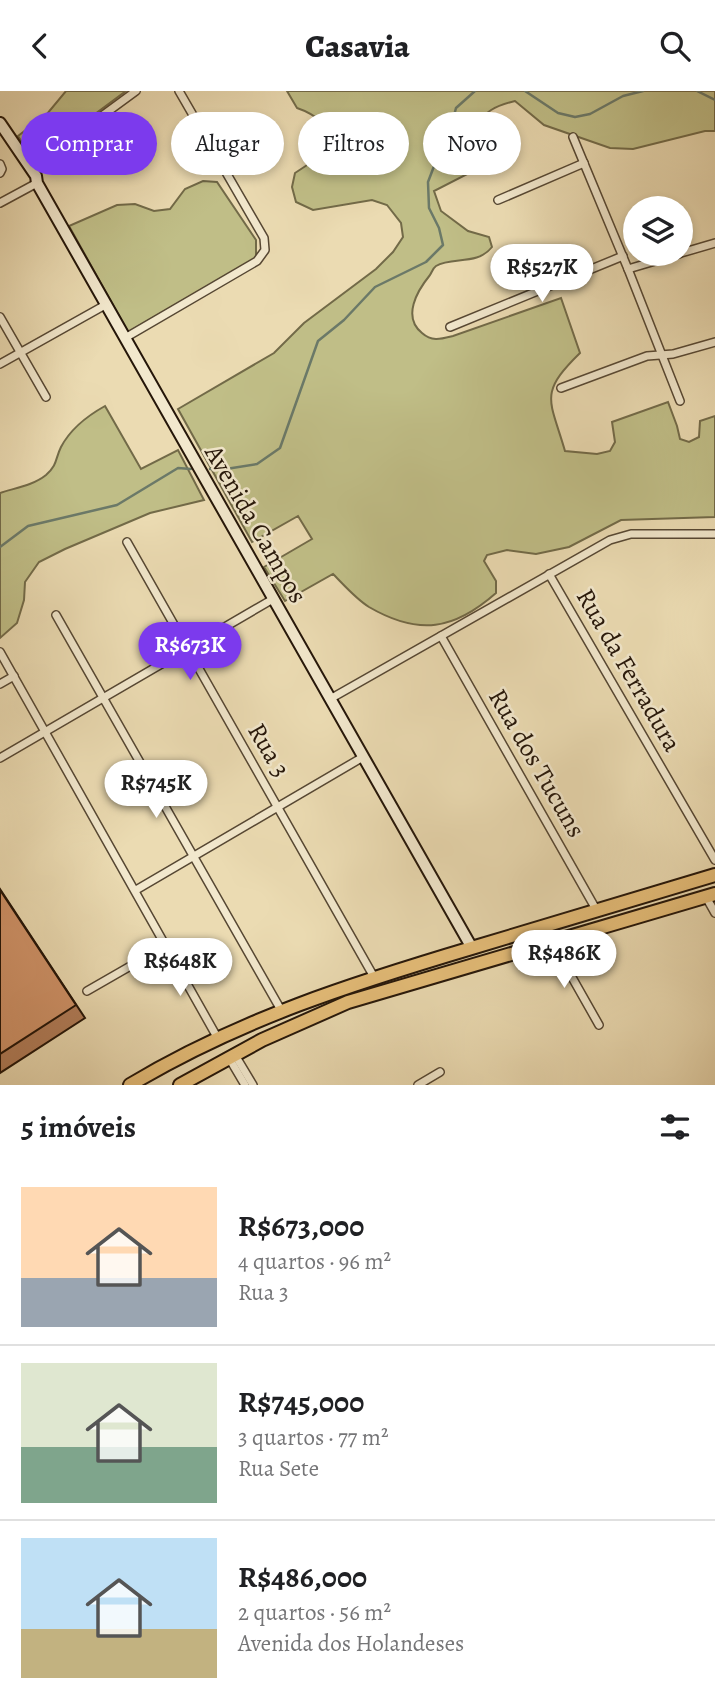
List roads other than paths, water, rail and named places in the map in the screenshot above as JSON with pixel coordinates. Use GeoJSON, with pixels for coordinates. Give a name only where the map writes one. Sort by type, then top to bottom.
{"type":"FeatureCollection","features":[{"type":"Feature","properties":{"kind":"main road"},"geometry":{"type":"LineString","coordinates":[[130,1085],[218,1037],[281,1010],[374,977],[715,875]]}},
{"type":"Feature","properties":{"kind":"main road"},"geometry":{"type":"LineString","coordinates":[[180,1085],[295,1024],[348,1002],[710,896]]}},
{"type":"Feature","properties":{"kind":"street"},"geometry":{"type":"LineString","coordinates":[[107,112],[136,91]]}},
{"type":"Feature","properties":{"kind":"street"},"geometry":{"type":"LineString","coordinates":[[125,338],[257,261],[265,250],[264,238],[179,91]]}},
{"type":"Feature","properties":{"kind":"street","name":"Avenida Campos"},"geometry":{"type":"LineString","coordinates":[[0,123],[21,153]]}},
{"type":"Feature","properties":{"kind":"street"},"geometry":{"type":"LineString","coordinates":[[450,327],[623,256],[573,137]]}},
{"type":"Feature","properties":{"kind":"street"},"geometry":{"type":"LineString","coordinates":[[498,200],[584,163]]}},
{"type":"Feature","properties":{"kind":"street"},"geometry":{"type":"LineString","coordinates":[[0,164],[0,173]]}},
{"type":"Feature","properties":{"kind":"street","name":"Avenida Campos"},"geometry":{"type":"LineString","coordinates":[[34,175],[472,948]]}},
{"type":"Feature","properties":{"kind":"street"},"geometry":{"type":"LineString","coordinates":[[0,203],[37,183]]}},
{"type":"Feature","properties":{"kind":"street"},"geometry":{"type":"LineString","coordinates":[[693,249],[715,243]]}},
{"type":"Feature","properties":{"kind":"street"},"geometry":{"type":"LineString","coordinates":[[627,266],[680,401]]}},
{"type":"Feature","properties":{"kind":"street"},"geometry":{"type":"LineString","coordinates":[[628,269],[638,266]]}},
{"type":"Feature","properties":{"kind":"street"},"geometry":{"type":"LineString","coordinates":[[0,364],[107,305]]}},
{"type":"Feature","properties":{"kind":"street"},"geometry":{"type":"LineString","coordinates":[[0,317],[46,397]]}},
{"type":"Feature","properties":{"kind":"street"},"geometry":{"type":"LineString","coordinates":[[561,389],[647,356],[715,342]]}},
{"type":"Feature","properties":{"kind":"street"},"geometry":{"type":"LineString","coordinates":[[330,699],[610,540],[631,534],[715,534]]}},
{"type":"Feature","properties":{"kind":"street","name":"Rua 3"},"geometry":{"type":"LineString","coordinates":[[127,542],[374,977]]}},
{"type":"Feature","properties":{"kind":"street","name":"Rua da Ferradura"},"geometry":{"type":"LineString","coordinates":[[549,574],[715,860]]}},
{"type":"Feature","properties":{"kind":"street"},"geometry":{"type":"LineString","coordinates":[[0,758],[273,599]]}},
{"type":"Feature","properties":{"kind":"street"},"geometry":{"type":"LineString","coordinates":[[56,615],[281,1010]]}},
{"type":"Feature","properties":{"kind":"street","name":"Rua dos Tucuns"},"geometry":{"type":"LineString","coordinates":[[441,636],[597,911]]}},
{"type":"Feature","properties":{"kind":"street"},"geometry":{"type":"LineString","coordinates":[[0,652],[218,1037]]}},
{"type":"Feature","properties":{"kind":"street"},"geometry":{"type":"LineString","coordinates":[[0,684],[14,676]]}},
{"type":"Feature","properties":{"kind":"street"},"geometry":{"type":"LineString","coordinates":[[135,890],[363,757]]}},
{"type":"Feature","properties":{"kind":"street"},"geometry":{"type":"LineString","coordinates":[[710,896],[715,913]]}},
{"type":"Feature","properties":{"kind":"street"},"geometry":{"type":"LineString","coordinates":[[552,942],[599,1025]]}},
{"type":"Feature","properties":{"kind":"street"},"geometry":{"type":"LineString","coordinates":[[87,991],[167,945]]}},
{"type":"Feature","properties":{"kind":"street"},"geometry":{"type":"LineString","coordinates":[[232,1056],[245,1085]]}},
{"type":"Feature","properties":{"kind":"street"},"geometry":{"type":"LineString","coordinates":[[232,1056],[253,1085]]}},
{"type":"Feature","properties":{"kind":"street"},"geometry":{"type":"LineString","coordinates":[[418,1085],[440,1072]]}},
{"type":"Feature","properties":{"kind":"waterway"},"geometry":{"type":"LineString","coordinates":[[210,469],[257,464],[280,448],[318,341],[344,320],[375,287],[426,262],[443,245],[439,228],[429,208],[428,182],[436,161],[446,146],[456,108],[475,91]]}},
{"type":"Feature","properties":{"kind":"waterway"},"geometry":{"type":"LineString","coordinates":[[525,91],[558,113],[575,117],[590,114],[623,96],[643,91]]}},
{"type":"Feature","properties":{"kind":"waterway"},"geometry":{"type":"LineString","coordinates":[[697,91],[715,100]]}},
{"type":"Feature","properties":{"kind":"waterway"},"geometry":{"type":"LineString","coordinates":[[0,547],[28,526],[117,505],[178,468],[191,469]]}}]}
